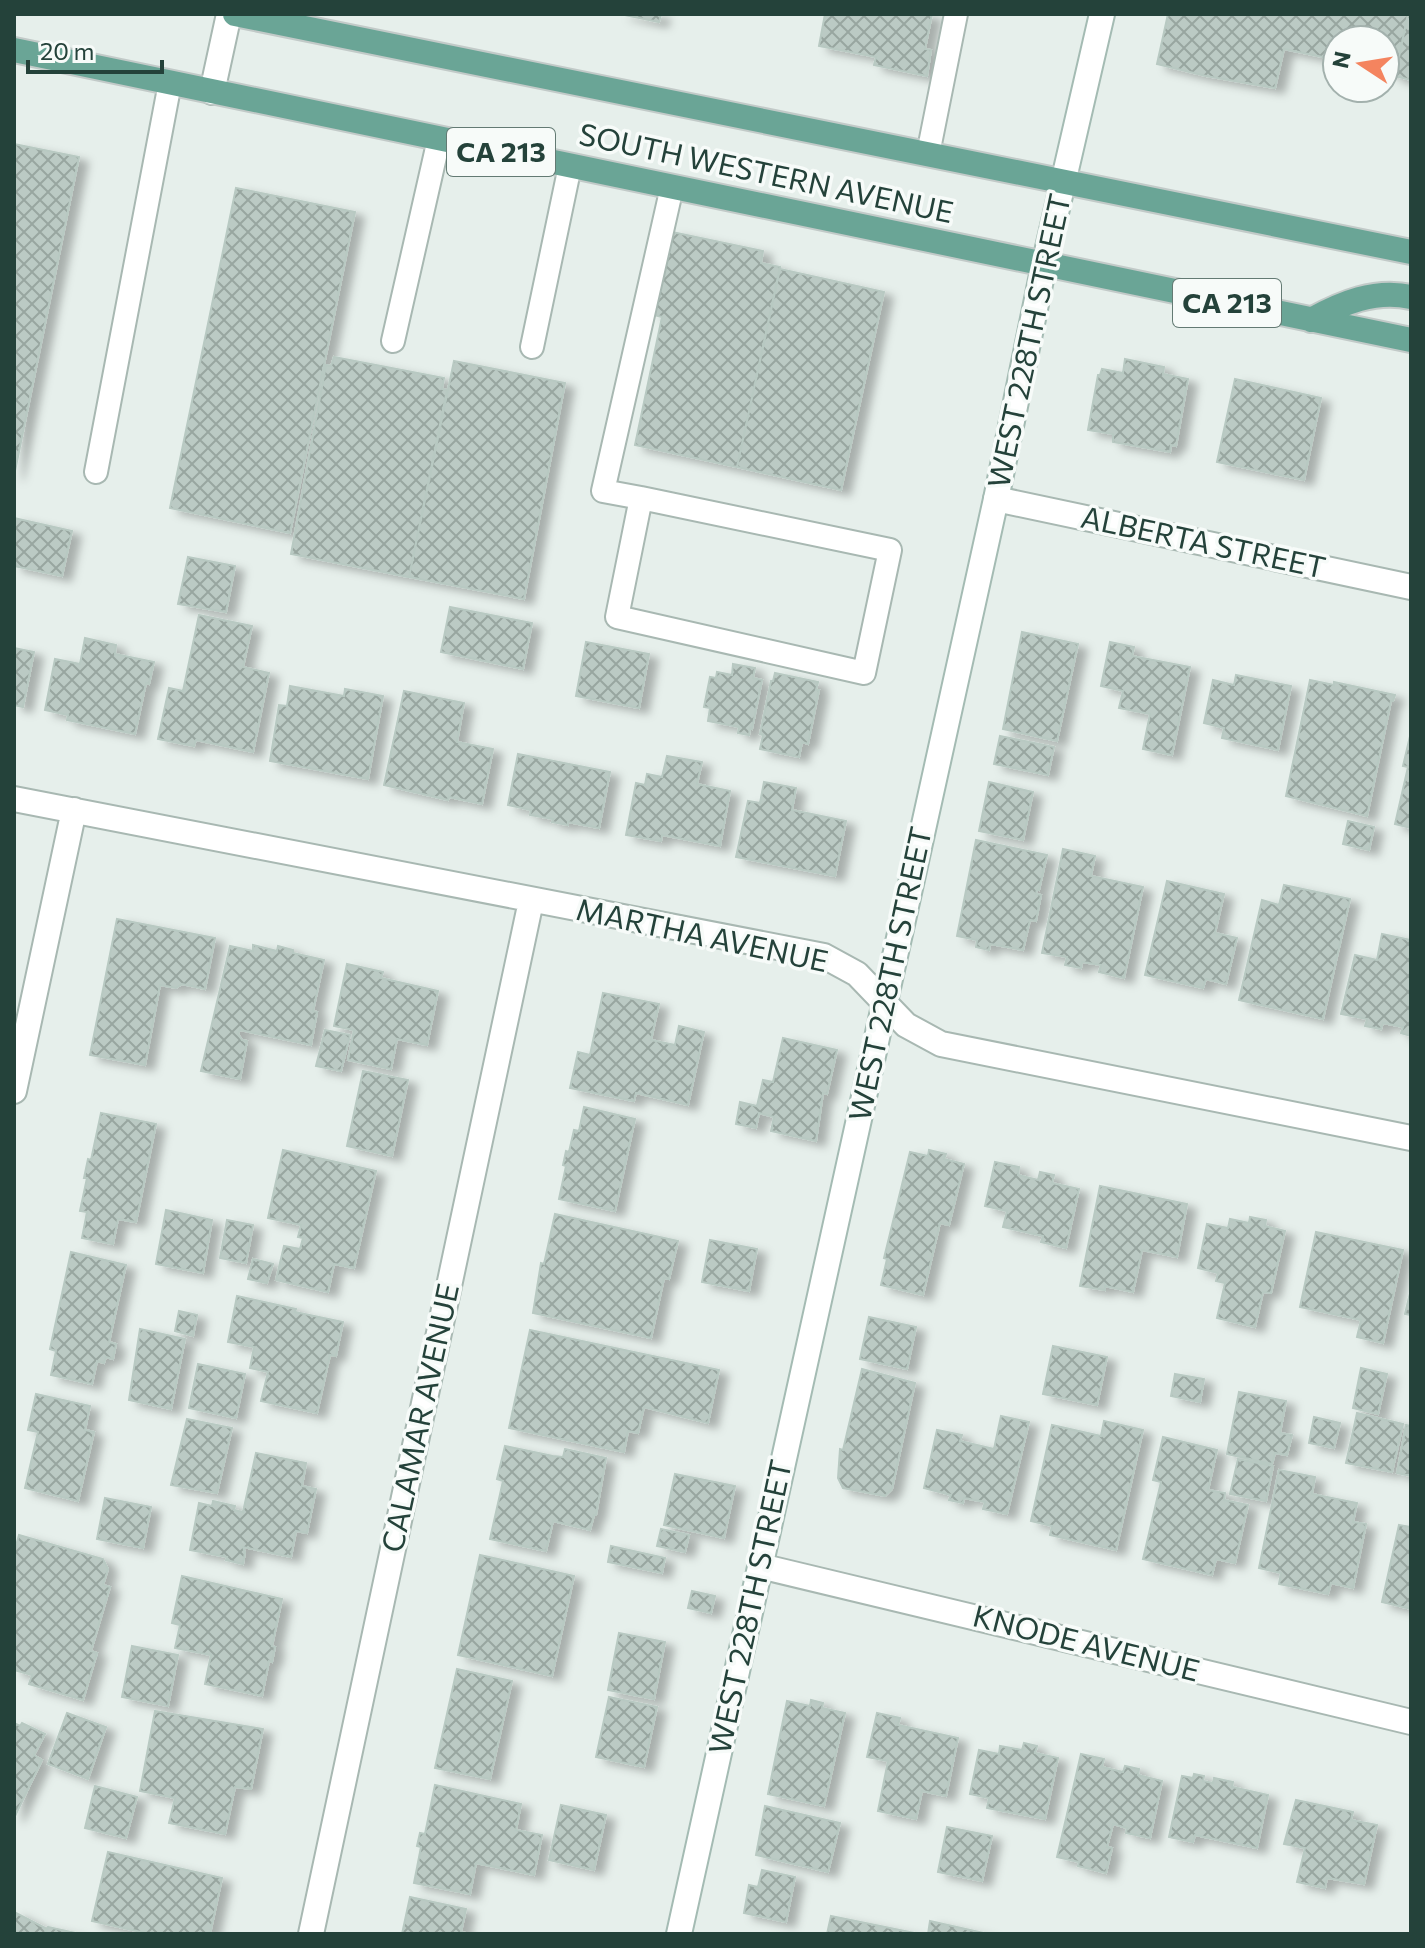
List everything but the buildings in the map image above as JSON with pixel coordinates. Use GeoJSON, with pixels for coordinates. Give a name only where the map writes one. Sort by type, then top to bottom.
{"type":"FeatureCollection","features":[{"type":"Feature","properties":{"kind":"main road","name":"SOUTH WESTERN AVENUE"},"geometry":{"type":"LineString","coordinates":[[232,14],[1411,252]]}},
{"type":"Feature","properties":{"kind":"main road","name":"SOUTH WESTERN AVENUE"},"geometry":{"type":"LineString","coordinates":[[14,50],[1411,340]]}},
{"type":"Feature","properties":{"kind":"main road"},"geometry":{"type":"LineString","coordinates":[[1311,320],[1345,301],[1401,294],[1411,297]]}},
{"type":"Feature","properties":{"kind":"street"},"geometry":{"type":"LineString","coordinates":[[212,92],[232,14]]}},
{"type":"Feature","properties":{"kind":"street","name":"WEST 228TH STREET"},"geometry":{"type":"LineString","coordinates":[[679,1934],[996,499],[1044,265],[1102,14]]}},
{"type":"Feature","properties":{"kind":"street","name":"ALBERTA STREET"},"geometry":{"type":"LineString","coordinates":[[996,499],[1411,587]]}},
{"type":"Feature","properties":{"kind":"street","name":"MARTHA AVENUE"},"geometry":{"type":"LineString","coordinates":[[14,799],[824,956],[857,974],[906,1025],[941,1044],[1411,1138]]}},
{"type":"Feature","properties":{"kind":"street"},"geometry":{"type":"LineString","coordinates":[[14,1091],[74,810]]}},
{"type":"Feature","properties":{"kind":"street","name":"CALAMAR AVENUE"},"geometry":{"type":"LineString","coordinates":[[311,1934],[531,901]]}},
{"type":"Feature","properties":{"kind":"street","name":"KNODE AVENUE"},"geometry":{"type":"LineString","coordinates":[[760,1566],[1411,1722]]}},
{"type":"Feature","properties":{"kind":"lane"},"geometry":{"type":"LineString","coordinates":[[928,154],[956,14]]}},
{"type":"Feature","properties":{"kind":"lane"},"geometry":{"type":"LineString","coordinates":[[96,472],[170,83]]}},
{"type":"Feature","properties":{"kind":"lane"},"geometry":{"type":"LineString","coordinates":[[393,341],[439,139]]}},
{"type":"Feature","properties":{"kind":"lane"},"geometry":{"type":"LineString","coordinates":[[532,347],[570,166]]}},
{"type":"Feature","properties":{"kind":"lane"},"geometry":{"type":"LineString","coordinates":[[641,498],[617,617],[864,673],[890,550],[641,498],[603,491],[672,187]]}}]}
